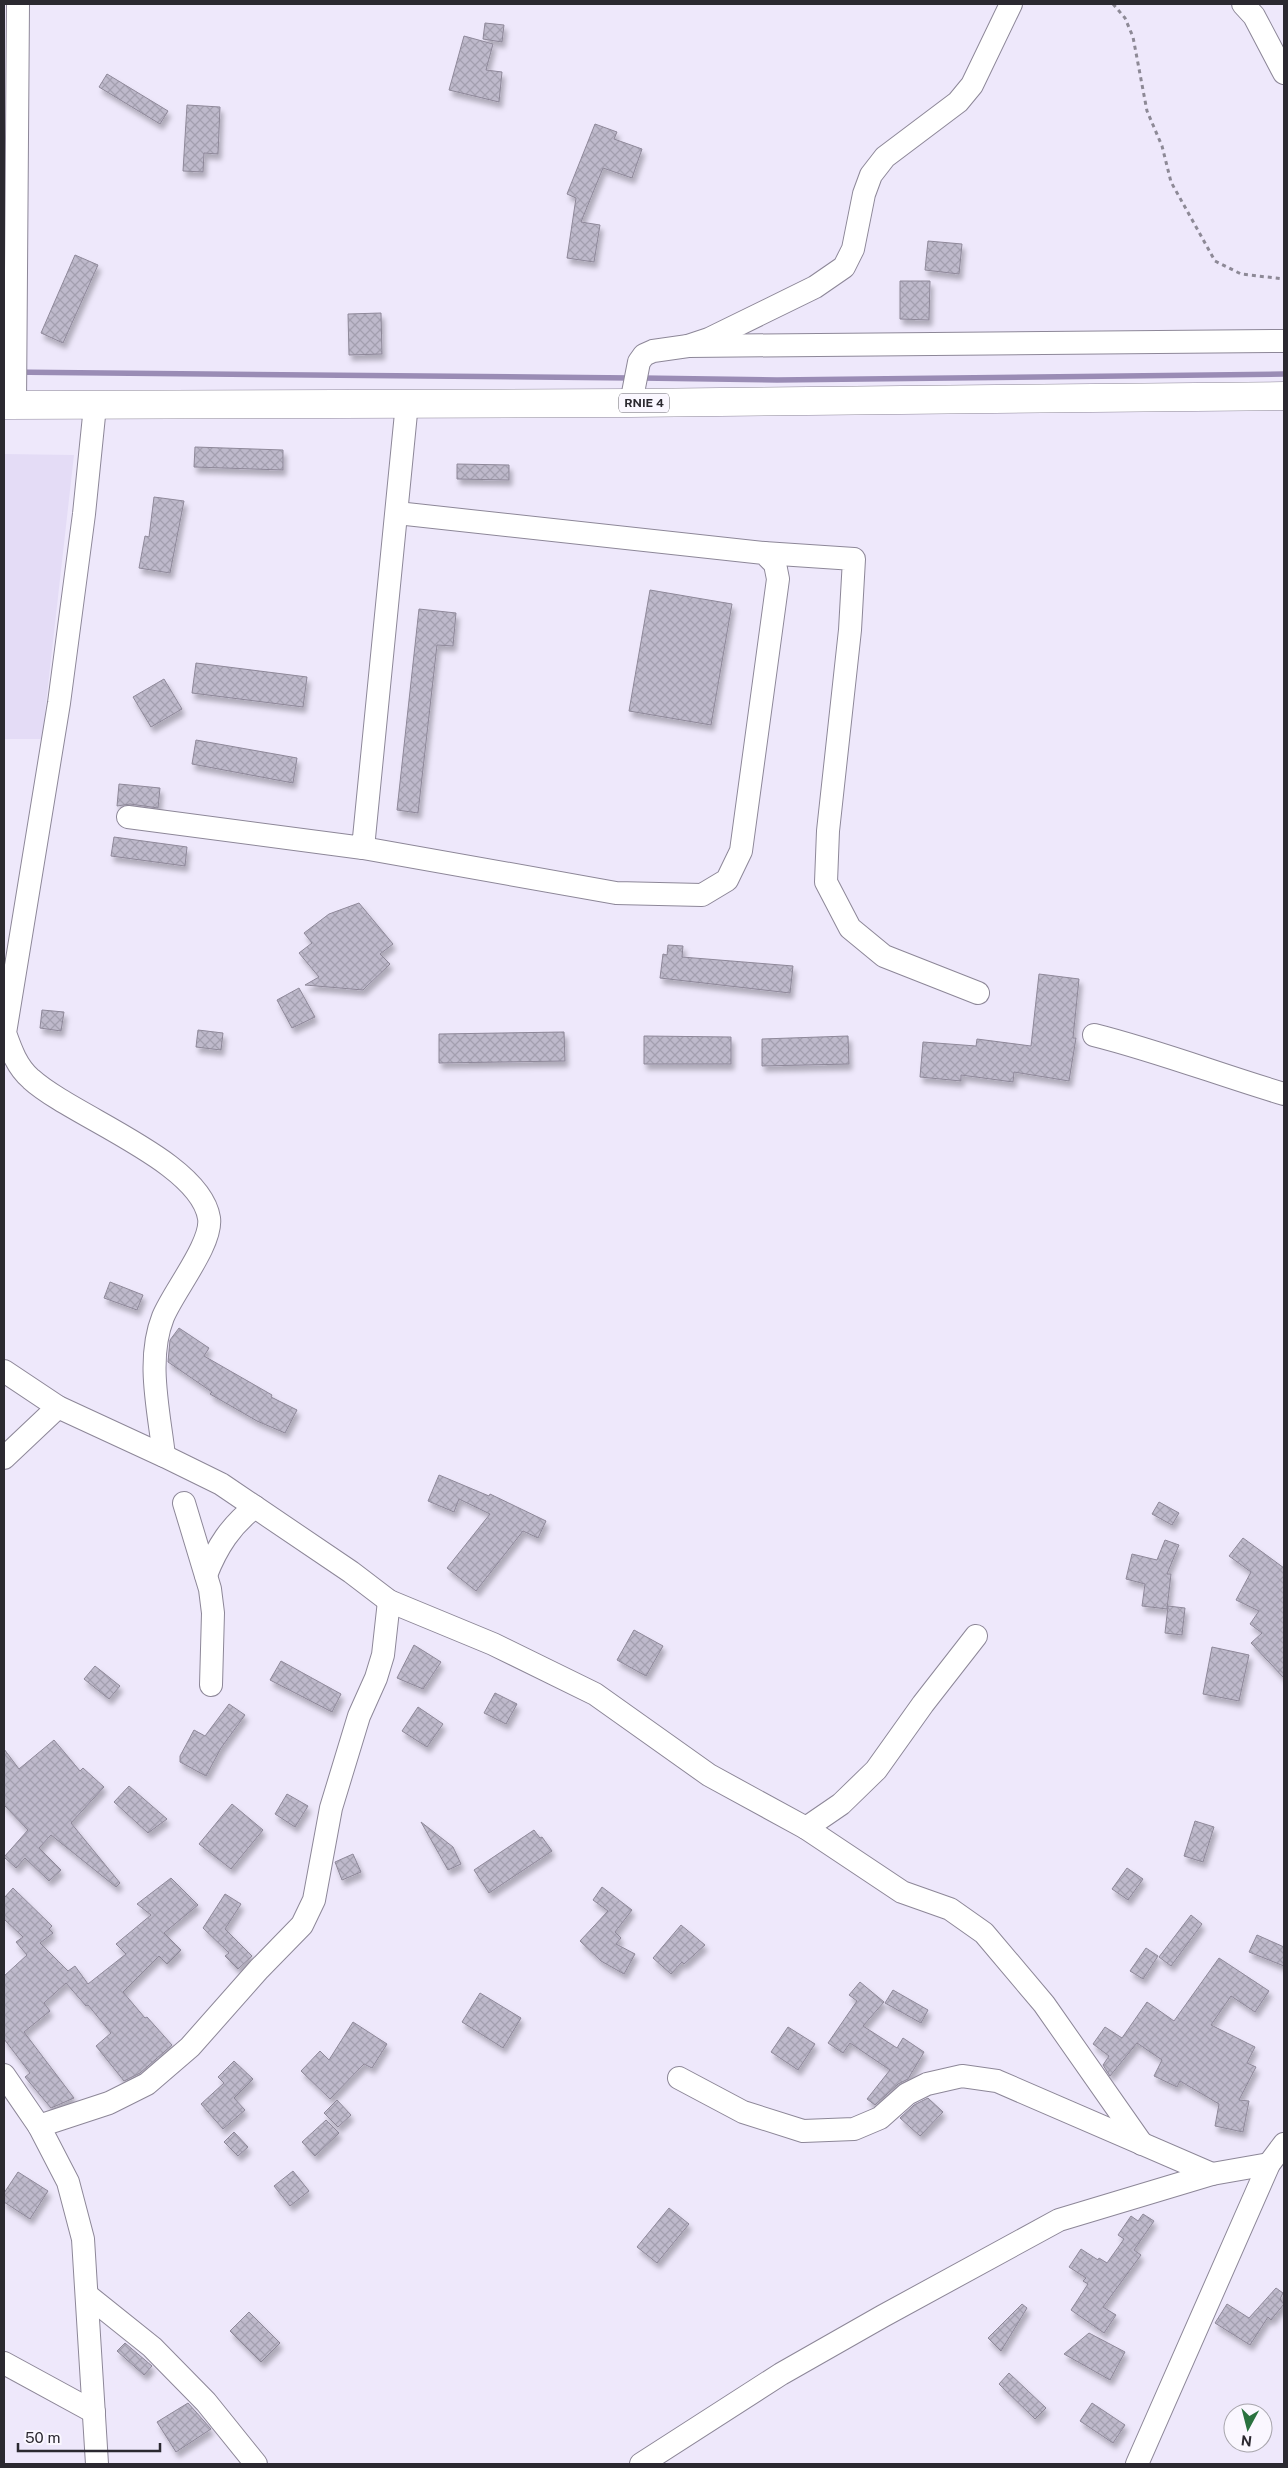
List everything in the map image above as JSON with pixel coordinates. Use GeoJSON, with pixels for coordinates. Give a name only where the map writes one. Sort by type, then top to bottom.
{"type":"FeatureCollection","features":[{"type":"Feature","properties":{"kind":"main road","name":"RNIE 4"},"geometry":{"type":"LineString","coordinates":[[10,405],[631,403],[1284,396]]}},
{"type":"Feature","properties":{"kind":"street"},"geometry":{"type":"LineString","coordinates":[[10,405],[9,354],[18,175],[18,4]]}},
{"type":"Feature","properties":{"kind":"street"},"geometry":{"type":"LineString","coordinates":[[688,346],[709,339],[815,287],[844,267],[853,249],[864,194],[871,175],[885,157],[958,102],[972,85],[1011,4]]}},
{"type":"Feature","properties":{"kind":"street"},"geometry":{"type":"LineString","coordinates":[[1243,4],[1254,16],[1284,73]]}},
{"type":"Feature","properties":{"kind":"street"},"geometry":{"type":"LineString","coordinates":[[631,403],[639,362],[644,354],[688,346],[1284,341]]}},
{"type":"Feature","properties":{"kind":"street"},"geometry":{"type":"LineString","coordinates":[[363,848],[408,403]]}},
{"type":"Feature","properties":{"kind":"street"},"geometry":{"type":"LineString","coordinates":[[95,406],[84,514],[58,703],[5,1033],[9,1063],[69,1106],[179,1172],[202,1198],[209,1219],[206,1238],[163,1317],[155,1349],[156,1388],[164,1456]]}},
{"type":"Feature","properties":{"kind":"street"},"geometry":{"type":"LineString","coordinates":[[396,513],[764,553],[854,559],[850,630],[828,831],[826,882],[850,928],[884,956],[978,993]]}},
{"type":"Feature","properties":{"kind":"street"},"geometry":{"type":"LineString","coordinates":[[128,816],[363,848],[616,893],[702,895],[727,880],[741,851],[778,579],[775,564],[764,553]]}},
{"type":"Feature","properties":{"kind":"street"},"geometry":{"type":"LineString","coordinates":[[1094,1035],[1146,1048],[1202,1070],[1284,1094]]}},
{"type":"Feature","properties":{"kind":"street"},"geometry":{"type":"LineString","coordinates":[[4,1371],[58,1407],[221,1484],[351,1572],[389,1601],[493,1644],[596,1694],[709,1775],[806,1828],[902,1892],[950,1909],[984,1933],[1044,2004],[1143,2144]]}},
{"type":"Feature","properties":{"kind":"street"},"geometry":{"type":"LineString","coordinates":[[4,1458],[58,1407]]}},
{"type":"Feature","properties":{"kind":"street"},"geometry":{"type":"LineString","coordinates":[[184,1503],[206,1575],[213,1613],[211,1685]]}},
{"type":"Feature","properties":{"kind":"street"},"geometry":{"type":"LineString","coordinates":[[206,1575],[213,1556],[233,1525],[255,1507]]}},
{"type":"Feature","properties":{"kind":"street"},"geometry":{"type":"LineString","coordinates":[[39,2126],[109,2103],[147,2084],[190,2046],[258,1968],[302,1925],[314,1900],[331,1808],[359,1716],[376,1678],[383,1655],[389,1601]]}},
{"type":"Feature","properties":{"kind":"street"},"geometry":{"type":"LineString","coordinates":[[806,1828],[841,1804],[876,1770],[923,1704],[976,1636]]}},
{"type":"Feature","properties":{"kind":"street"},"geometry":{"type":"LineString","coordinates":[[4,2075],[39,2126],[68,2182],[83,2240],[97,2464]]}},
{"type":"Feature","properties":{"kind":"street"},"geometry":{"type":"LineString","coordinates":[[679,2078],[743,2112],[803,2131],[854,2129],[880,2118],[906,2094],[928,2084],[962,2076],[997,2081],[1212,2174]]}},
{"type":"Feature","properties":{"kind":"street"},"geometry":{"type":"LineString","coordinates":[[1137,2464],[1269,2164],[1284,2144]]}},
{"type":"Feature","properties":{"kind":"street"},"geometry":{"type":"LineString","coordinates":[[641,2464],[780,2374],[1059,2220],[1212,2174],[1269,2164]]}},
{"type":"Feature","properties":{"kind":"street"},"geometry":{"type":"LineString","coordinates":[[87,2295],[152,2347],[206,2402],[256,2464]]}},
{"type":"Feature","properties":{"kind":"street"},"geometry":{"type":"LineString","coordinates":[[4,2363],[94,2412]]}},
{"type":"Feature","properties":{"kind":"path"},"geometry":{"type":"LineString","coordinates":[[1113,4],[1125,18],[1133,37],[1147,111],[1162,146],[1171,182],[1215,261],[1241,274],[1284,279]]}},
{"type":"Feature","properties":{"kind":"shaded area"},"geometry":{"type":"Polygon","coordinates":[[[4,454],[74,455],[42,739],[4,739],[4,454]]]}},
{"type":"Feature","properties":{"kind":"building"},"geometry":{"type":"Polygon","coordinates":[[[485,23],[504,25],[502,42],[483,39],[485,23]]]}},
{"type":"Feature","properties":{"kind":"building"},"geometry":{"type":"Polygon","coordinates":[[[464,36],[493,44],[486,70],[502,72],[499,102],[449,90],[464,36]]]}},
{"type":"Feature","properties":{"kind":"building"},"geometry":{"type":"Polygon","coordinates":[[[107,74],[168,111],[160,124],[99,87],[107,74]]]}},
{"type":"Feature","properties":{"kind":"building"},"geometry":{"type":"Polygon","coordinates":[[[187,105],[220,107],[218,154],[204,153],[203,172],[183,171],[187,105]]]}},
{"type":"Feature","properties":{"kind":"building"},"geometry":{"type":"Polygon","coordinates":[[[595,124],[617,132],[614,139],[642,149],[632,178],[603,168],[581,222],[600,225],[594,262],[567,258],[576,198],[567,194],[595,124]]]}},
{"type":"Feature","properties":{"kind":"building"},"geometry":{"type":"Polygon","coordinates":[[[928,241],[962,244],[959,274],[925,270],[928,241]]]}},
{"type":"Feature","properties":{"kind":"building"},"geometry":{"type":"Polygon","coordinates":[[[75,255],[98,265],[63,343],[41,333],[75,255]]]}},
{"type":"Feature","properties":{"kind":"building"},"geometry":{"type":"Polygon","coordinates":[[[900,281],[930,281],[929,320],[900,319],[900,281]]]}},
{"type":"Feature","properties":{"kind":"building"},"geometry":{"type":"Polygon","coordinates":[[[381,313],[382,354],[349,355],[348,314],[381,313]]]}},
{"type":"Feature","properties":{"kind":"building"},"geometry":{"type":"Polygon","coordinates":[[[195,447],[283,450],[283,470],[194,467],[195,447]]]}},
{"type":"Feature","properties":{"kind":"building"},"geometry":{"type":"Polygon","coordinates":[[[457,464],[509,465],[509,480],[457,479],[457,464]]]}},
{"type":"Feature","properties":{"kind":"building"},"geometry":{"type":"Polygon","coordinates":[[[154,497],[184,501],[170,573],[139,568],[145,536],[149,537],[154,497]]]}},
{"type":"Feature","properties":{"kind":"building"},"geometry":{"type":"Polygon","coordinates":[[[650,590],[732,604],[711,725],[629,711],[650,590]]]}},
{"type":"Feature","properties":{"kind":"building"},"geometry":{"type":"Polygon","coordinates":[[[419,609],[456,613],[453,646],[437,645],[418,813],[397,810],[419,609]]]}},
{"type":"Feature","properties":{"kind":"building"},"geometry":{"type":"Polygon","coordinates":[[[196,663],[307,677],[303,707],[192,693],[196,663]]]}},
{"type":"Feature","properties":{"kind":"building"},"geometry":{"type":"Polygon","coordinates":[[[164,679],[182,709],[151,727],[133,697],[164,679]]]}},
{"type":"Feature","properties":{"kind":"building"},"geometry":{"type":"Polygon","coordinates":[[[196,740],[297,758],[293,783],[192,764],[196,740]]]}},
{"type":"Feature","properties":{"kind":"building"},"geometry":{"type":"Polygon","coordinates":[[[119,784],[160,788],[158,808],[130,804],[117,806],[119,784]]]}},
{"type":"Feature","properties":{"kind":"building"},"geometry":{"type":"Polygon","coordinates":[[[114,837],[187,847],[185,866],[111,856],[114,837]]]}},
{"type":"Feature","properties":{"kind":"building"},"geometry":{"type":"Polygon","coordinates":[[[359,903],[393,944],[380,954],[390,964],[363,990],[305,985],[319,977],[299,953],[312,943],[304,933],[329,914],[359,903]]]}},
{"type":"Feature","properties":{"kind":"building"},"geometry":{"type":"Polygon","coordinates":[[[668,945],[683,946],[682,957],[793,966],[790,993],[660,978],[663,954],[667,955],[668,945]]]}},
{"type":"Feature","properties":{"kind":"building"},"geometry":{"type":"Polygon","coordinates":[[[1039,974],[1079,979],[1073,1038],[1076,1038],[1069,1081],[1014,1072],[1013,1082],[961,1075],[961,1081],[920,1077],[923,1042],[976,1046],[977,1039],[1031,1046],[1039,974]]]}},
{"type":"Feature","properties":{"kind":"building"},"geometry":{"type":"Polygon","coordinates":[[[299,988],[315,1017],[292,1028],[277,1000],[299,988]]]}},
{"type":"Feature","properties":{"kind":"building"},"geometry":{"type":"Polygon","coordinates":[[[42,1010],[64,1012],[61,1031],[40,1028],[42,1010]]]}},
{"type":"Feature","properties":{"kind":"building"},"geometry":{"type":"Polygon","coordinates":[[[198,1030],[223,1033],[221,1050],[196,1047],[198,1030]]]}},
{"type":"Feature","properties":{"kind":"building"},"geometry":{"type":"Polygon","coordinates":[[[564,1032],[565,1061],[439,1063],[439,1034],[564,1032]]]}},
{"type":"Feature","properties":{"kind":"building"},"geometry":{"type":"Polygon","coordinates":[[[644,1036],[731,1037],[731,1064],[644,1064],[644,1036]]]}},
{"type":"Feature","properties":{"kind":"building"},"geometry":{"type":"Polygon","coordinates":[[[848,1036],[849,1064],[762,1066],[762,1039],[848,1036]]]}},
{"type":"Feature","properties":{"kind":"building"},"geometry":{"type":"Polygon","coordinates":[[[110,1282],[143,1295],[137,1310],[104,1298],[110,1282]]]}},
{"type":"Feature","properties":{"kind":"building"},"geometry":{"type":"Polygon","coordinates":[[[179,1328],[209,1348],[204,1356],[272,1395],[271,1397],[297,1410],[285,1433],[257,1421],[210,1394],[212,1392],[168,1362],[170,1340],[179,1328]]]}},
{"type":"Feature","properties":{"kind":"building"},"geometry":{"type":"Polygon","coordinates":[[[439,1475],[489,1496],[490,1494],[546,1521],[538,1538],[523,1531],[476,1591],[447,1568],[490,1514],[459,1499],[454,1512],[428,1501],[439,1475]]]}},
{"type":"Feature","properties":{"kind":"building"},"geometry":{"type":"Polygon","coordinates":[[[1159,1502],[1179,1513],[1172,1525],[1152,1514],[1159,1502]]]}},
{"type":"Feature","properties":{"kind":"building"},"geometry":{"type":"Polygon","coordinates":[[[1243,1538],[1284,1568],[1284,1678],[1251,1643],[1262,1633],[1250,1624],[1259,1611],[1236,1600],[1251,1572],[1229,1556],[1243,1538]]]}},
{"type":"Feature","properties":{"kind":"building"},"geometry":{"type":"Polygon","coordinates":[[[1165,1540],[1179,1545],[1167,1574],[1171,1574],[1167,1609],[1142,1606],[1145,1584],[1126,1579],[1132,1554],[1157,1560],[1165,1540]]]}},
{"type":"Feature","properties":{"kind":"building"},"geometry":{"type":"Polygon","coordinates":[[[1168,1606],[1185,1608],[1182,1635],[1165,1633],[1168,1606]]]}},
{"type":"Feature","properties":{"kind":"building"},"geometry":{"type":"Polygon","coordinates":[[[634,1630],[663,1646],[646,1676],[617,1660],[634,1630]]]}},
{"type":"Feature","properties":{"kind":"building"},"geometry":{"type":"Polygon","coordinates":[[[414,1645],[441,1662],[423,1689],[397,1678],[414,1645]]]}},
{"type":"Feature","properties":{"kind":"building"},"geometry":{"type":"Polygon","coordinates":[[[1212,1647],[1249,1655],[1239,1701],[1203,1694],[1212,1647]]]}},
{"type":"Feature","properties":{"kind":"building"},"geometry":{"type":"Polygon","coordinates":[[[281,1661],[341,1694],[332,1712],[270,1680],[281,1661]]]}},
{"type":"Feature","properties":{"kind":"building"},"geometry":{"type":"Polygon","coordinates":[[[95,1666],[120,1686],[109,1699],[84,1679],[95,1666]]]}},
{"type":"Feature","properties":{"kind":"building"},"geometry":{"type":"Polygon","coordinates":[[[495,1693],[517,1704],[506,1724],[484,1713],[495,1693]]]}},
{"type":"Feature","properties":{"kind":"building"},"geometry":{"type":"Polygon","coordinates":[[[229,1704],[245,1715],[221,1748],[206,1776],[180,1762],[180,1756],[194,1730],[205,1736],[229,1704]]]}},
{"type":"Feature","properties":{"kind":"building"},"geometry":{"type":"Polygon","coordinates":[[[418,1707],[443,1724],[427,1747],[402,1731],[418,1707]]]}},
{"type":"Feature","properties":{"kind":"building"},"geometry":{"type":"Polygon","coordinates":[[[54,1740],[80,1771],[83,1768],[104,1787],[71,1823],[120,1883],[116,1887],[51,1835],[39,1848],[61,1870],[49,1881],[25,1858],[16,1868],[4,1857],[28,1830],[4,1805],[4,1749],[19,1769],[54,1740]]]}},
{"type":"Feature","properties":{"kind":"building"},"geometry":{"type":"Polygon","coordinates":[[[129,1786],[167,1819],[148,1833],[114,1802],[129,1786]]]}},
{"type":"Feature","properties":{"kind":"building"},"geometry":{"type":"Polygon","coordinates":[[[287,1794],[308,1806],[295,1827],[275,1814],[287,1794]]]}},
{"type":"Feature","properties":{"kind":"building"},"geometry":{"type":"Polygon","coordinates":[[[232,1804],[263,1830],[231,1869],[199,1844],[232,1804]]]}},
{"type":"Feature","properties":{"kind":"building"},"geometry":{"type":"Polygon","coordinates":[[[1195,1821],[1214,1827],[1203,1862],[1184,1856],[1195,1821]]]}},
{"type":"Feature","properties":{"kind":"building"},"geometry":{"type":"Polygon","coordinates":[[[421,1822],[453,1847],[461,1864],[448,1870],[421,1822]]]}},
{"type":"Feature","properties":{"kind":"building"},"geometry":{"type":"Polygon","coordinates":[[[534,1830],[540,1838],[542,1837],[552,1851],[489,1893],[474,1870],[534,1830]]]}},
{"type":"Feature","properties":{"kind":"building"},"geometry":{"type":"Polygon","coordinates":[[[353,1854],[361,1872],[342,1880],[335,1862],[353,1854]]]}},
{"type":"Feature","properties":{"kind":"building"},"geometry":{"type":"Polygon","coordinates":[[[1127,1868],[1143,1879],[1128,1900],[1112,1889],[1127,1868]]]}},
{"type":"Feature","properties":{"kind":"building"},"geometry":{"type":"Polygon","coordinates":[[[171,1878],[198,1905],[164,1933],[181,1950],[167,1964],[159,1956],[123,1992],[172,2045],[140,2073],[124,2081],[96,2046],[111,2033],[88,2005],[86,2006],[66,1983],[44,2003],[50,2011],[24,2032],[74,2098],[51,2108],[25,2077],[30,2073],[4,2039],[4,1976],[27,1955],[16,1942],[23,1937],[4,1919],[4,1898],[13,1888],[52,1926],[49,1929],[53,1933],[40,1943],[68,1971],[75,1966],[88,1984],[126,1954],[116,1944],[151,1915],[137,1904],[171,1878]]]}},
{"type":"Feature","properties":{"kind":"building"},"geometry":{"type":"Polygon","coordinates":[[[602,1887],[632,1910],[615,1932],[621,1938],[616,1944],[635,1954],[624,1974],[601,1961],[580,1941],[608,1911],[593,1900],[602,1887]]]}},
{"type":"Feature","properties":{"kind":"building"},"geometry":{"type":"Polygon","coordinates":[[[225,1894],[241,1904],[225,1929],[252,1956],[238,1969],[225,1956],[229,1953],[203,1928],[225,1894]]]}},
{"type":"Feature","properties":{"kind":"building"},"geometry":{"type":"Polygon","coordinates":[[[1191,1915],[1202,1924],[1171,1966],[1159,1957],[1191,1915]]]}},
{"type":"Feature","properties":{"kind":"building"},"geometry":{"type":"Polygon","coordinates":[[[681,1925],[705,1945],[684,1964],[682,1962],[671,1974],[653,1958],[681,1925]]]}},
{"type":"Feature","properties":{"kind":"building"},"geometry":{"type":"Polygon","coordinates":[[[1257,1935],[1284,1947],[1284,1966],[1249,1952],[1257,1935]]]}},
{"type":"Feature","properties":{"kind":"building"},"geometry":{"type":"Polygon","coordinates":[[[1146,1948],[1158,1956],[1143,1979],[1130,1971],[1146,1948]]]}},
{"type":"Feature","properties":{"kind":"building"},"geometry":{"type":"Polygon","coordinates":[[[1219,1958],[1269,1991],[1255,2012],[1231,1996],[1211,2025],[1255,2047],[1247,2063],[1256,2067],[1239,2100],[1249,2101],[1243,2132],[1215,2126],[1219,2104],[1180,2081],[1177,2087],[1154,2076],[1162,2060],[1137,2043],[1110,2076],[1103,2065],[1109,2056],[1093,2044],[1105,2027],[1122,2038],[1147,2002],[1174,2021],[1219,1958]]]}},
{"type":"Feature","properties":{"kind":"building"},"geometry":{"type":"Polygon","coordinates":[[[860,1982],[884,2002],[863,2026],[897,2048],[903,2038],[924,2052],[908,2079],[898,2084],[875,2105],[867,2099],[890,2070],[850,2043],[843,2053],[828,2043],[857,2001],[849,1995],[860,1982]]]}},
{"type":"Feature","properties":{"kind":"building"},"geometry":{"type":"Polygon","coordinates":[[[893,1990],[928,2010],[921,2023],[885,2003],[893,1990]]]}},
{"type":"Feature","properties":{"kind":"building"},"geometry":{"type":"Polygon","coordinates":[[[480,1993],[521,2018],[503,2048],[462,2022],[480,1993]]]}},
{"type":"Feature","properties":{"kind":"building"},"geometry":{"type":"Polygon","coordinates":[[[353,2022],[387,2044],[372,2068],[364,2064],[330,2099],[301,2071],[320,2051],[329,2060],[353,2022]]]}},
{"type":"Feature","properties":{"kind":"building"},"geometry":{"type":"Polygon","coordinates":[[[788,2027],[815,2044],[798,2070],[771,2052],[788,2027]]]}},
{"type":"Feature","properties":{"kind":"building"},"geometry":{"type":"Polygon","coordinates":[[[234,2061],[253,2079],[234,2098],[245,2110],[223,2129],[201,2104],[224,2083],[218,2077],[234,2061]]]}},
{"type":"Feature","properties":{"kind":"building"},"geometry":{"type":"Polygon","coordinates":[[[928,2098],[943,2112],[920,2136],[900,2118],[914,2105],[928,2098]]]}},
{"type":"Feature","properties":{"kind":"building"},"geometry":{"type":"Polygon","coordinates":[[[337,2100],[351,2115],[338,2127],[324,2113],[337,2100]]]}},
{"type":"Feature","properties":{"kind":"building"},"geometry":{"type":"Polygon","coordinates":[[[326,2120],[339,2133],[315,2156],[302,2142],[326,2120]]]}},
{"type":"Feature","properties":{"kind":"building"},"geometry":{"type":"Polygon","coordinates":[[[234,2132],[248,2147],[238,2156],[224,2142],[234,2132]]]}},
{"type":"Feature","properties":{"kind":"building"},"geometry":{"type":"Polygon","coordinates":[[[293,2171],[309,2191],[290,2206],[274,2186],[293,2171]]]}},
{"type":"Feature","properties":{"kind":"building"},"geometry":{"type":"Polygon","coordinates":[[[18,2172],[48,2191],[30,2219],[4,2202],[4,2193],[18,2172]]]}},
{"type":"Feature","properties":{"kind":"building"},"geometry":{"type":"Polygon","coordinates":[[[669,2208],[689,2224],[657,2263],[637,2247],[669,2208]]]}},
{"type":"Feature","properties":{"kind":"building"},"geometry":{"type":"Polygon","coordinates":[[[1143,2214],[1154,2221],[1134,2250],[1141,2255],[1103,2307],[1116,2315],[1104,2333],[1071,2310],[1088,2284],[1083,2281],[1086,2278],[1069,2267],[1081,2249],[1098,2260],[1099,2258],[1107,2263],[1124,2239],[1118,2235],[1131,2216],[1138,2221],[1143,2214]]]}},
{"type":"Feature","properties":{"kind":"building"},"geometry":{"type":"Polygon","coordinates":[[[1276,2288],[1283,2293],[1280,2299],[1284,2304],[1271,2320],[1268,2317],[1250,2345],[1215,2323],[1227,2304],[1249,2318],[1276,2288]]]}},
{"type":"Feature","properties":{"kind":"building"},"geometry":{"type":"Polygon","coordinates":[[[1022,2304],[1027,2308],[1001,2351],[988,2338],[1022,2304]]]}},
{"type":"Feature","properties":{"kind":"building"},"geometry":{"type":"Polygon","coordinates":[[[249,2312],[280,2343],[261,2362],[230,2331],[249,2312]]]}},
{"type":"Feature","properties":{"kind":"building"},"geometry":{"type":"Polygon","coordinates":[[[1089,2333],[1125,2352],[1110,2380],[1064,2354],[1089,2333]]]}},
{"type":"Feature","properties":{"kind":"building"},"geometry":{"type":"Polygon","coordinates":[[[125,2343],[152,2366],[144,2375],[117,2351],[125,2343]]]}},
{"type":"Feature","properties":{"kind":"building"},"geometry":{"type":"Polygon","coordinates":[[[1009,2373],[1046,2408],[1035,2419],[999,2384],[1009,2373]]]}},
{"type":"Feature","properties":{"kind":"building"},"geometry":{"type":"Polygon","coordinates":[[[188,2403],[211,2429],[176,2452],[157,2422],[188,2403]]]}},
{"type":"Feature","properties":{"kind":"building"},"geometry":{"type":"Polygon","coordinates":[[[1092,2403],[1125,2425],[1113,2443],[1080,2421],[1092,2403]]]}},
{"type":"Feature","properties":{"kind":"waterway"},"geometry":{"type":"LineString","coordinates":[[4,372],[632,378]]}},
{"type":"Feature","properties":{"kind":"waterway"},"geometry":{"type":"LineString","coordinates":[[641,378],[777,380],[1284,374]]}}]}
